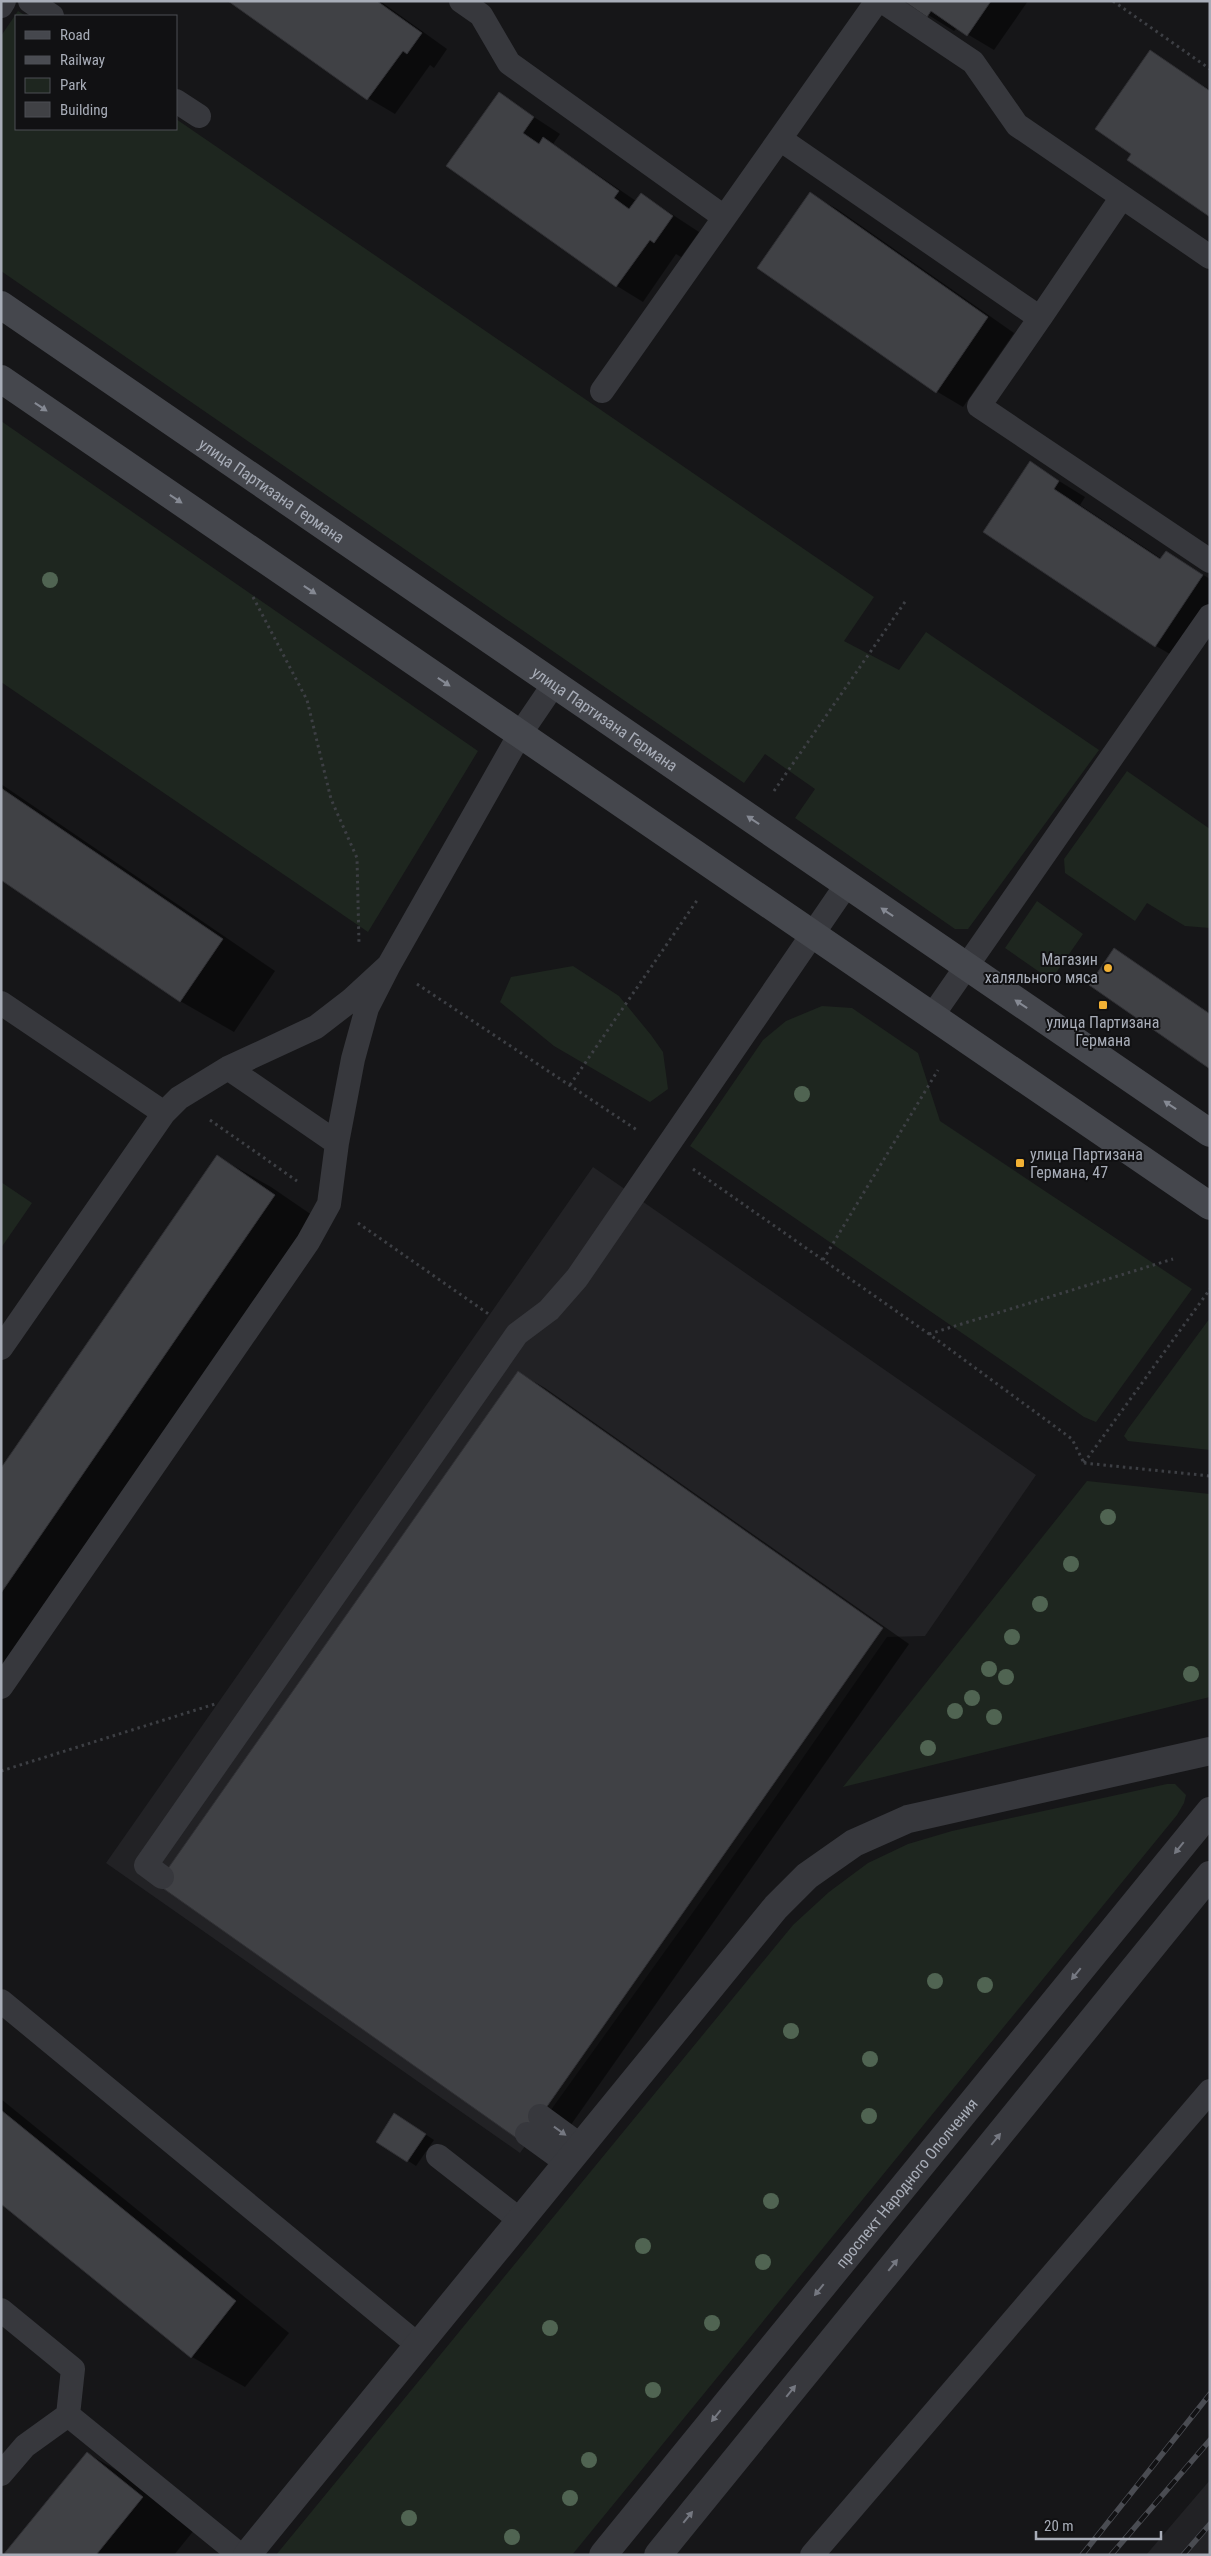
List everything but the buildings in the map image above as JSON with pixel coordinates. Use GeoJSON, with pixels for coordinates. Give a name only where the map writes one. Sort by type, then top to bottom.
{"type":"FeatureCollection","features":[{"type":"Feature","properties":{"kind":"main road","name":"улица Партизана Германа"},"geometry":{"type":"LineString","coordinates":[[1,306],[1210,1133]]}},
{"type":"Feature","properties":{"kind":"main road"},"geometry":{"type":"LineString","coordinates":[[1,379],[1210,1206]]}},
{"type":"Feature","properties":{"kind":"street"},"geometry":{"type":"LineString","coordinates":[[246,2555],[776,1907],[807,1876],[854,1843],[908,1819],[1210,1751]]}},
{"type":"Feature","properties":{"kind":"street","name":"проспект Народного Ополчения"},"geometry":{"type":"LineString","coordinates":[[603,2555],[1210,1811]]}},
{"type":"Feature","properties":{"kind":"street"},"geometry":{"type":"LineString","coordinates":[[658,2555],[1210,1876]]}},
{"type":"Feature","properties":{"kind":"lane"},"geometry":{"type":"LineString","coordinates":[[1,6],[4,1]]}},
{"type":"Feature","properties":{"kind":"lane"},"geometry":{"type":"LineString","coordinates":[[30,1],[51,15]]}},
{"type":"Feature","properties":{"kind":"lane"},"geometry":{"type":"LineString","coordinates":[[461,1],[481,15],[509,62],[724,217]]}},
{"type":"Feature","properties":{"kind":"lane"},"geometry":{"type":"LineString","coordinates":[[602,391],[877,1]]}},
{"type":"Feature","properties":{"kind":"lane"},"geometry":{"type":"LineString","coordinates":[[882,1],[973,62],[1017,125],[1210,257]]}},
{"type":"Feature","properties":{"kind":"lane"},"geometry":{"type":"LineString","coordinates":[[178,102],[198,116]]}},
{"type":"Feature","properties":{"kind":"lane"},"geometry":{"type":"LineString","coordinates":[[780,139],[1040,318]]}},
{"type":"Feature","properties":{"kind":"lane"},"geometry":{"type":"LineString","coordinates":[[1122,197],[979,406],[1210,561]]}},
{"type":"Feature","properties":{"kind":"lane"},"geometry":{"type":"LineString","coordinates":[[932,1016],[1210,616]]}},
{"type":"Feature","properties":{"kind":"lane"},"geometry":{"type":"LineString","coordinates":[[1,1687],[308,1242],[329,1204],[337,1143],[353,1059],[365,1017],[389,964],[520,734],[554,684]]}},
{"type":"Feature","properties":{"kind":"lane"},"geometry":{"type":"LineString","coordinates":[[162,1877],[146,1865],[517,1334],[549,1310],[577,1278],[847,884]]}},
{"type":"Feature","properties":{"kind":"lane"},"geometry":{"type":"LineString","coordinates":[[1,1348],[164,1113],[180,1098],[228,1068],[316,1027],[351,1000],[389,964]]}},
{"type":"Feature","properties":{"kind":"lane"},"geometry":{"type":"LineString","coordinates":[[1,1003],[164,1113]]}},
{"type":"Feature","properties":{"kind":"lane"},"geometry":{"type":"LineString","coordinates":[[228,1068],[337,1143]]}},
{"type":"Feature","properties":{"kind":"lane"},"geometry":{"type":"LineString","coordinates":[[1,2001],[418,2345]]}},
{"type":"Feature","properties":{"kind":"lane"},"geometry":{"type":"LineString","coordinates":[[812,2555],[1210,2091]]}},
{"type":"Feature","properties":{"kind":"lane"},"geometry":{"type":"LineString","coordinates":[[534,2125],[574,2154]]}},
{"type":"Feature","properties":{"kind":"lane"},"geometry":{"type":"LineString","coordinates":[[438,2156],[520,2220]]}},
{"type":"Feature","properties":{"kind":"lane"},"geometry":{"type":"LineString","coordinates":[[1,2310],[74,2369],[68,2415],[25,2446],[1,2474]]}},
{"type":"Feature","properties":{"kind":"lane"},"geometry":{"type":"LineString","coordinates":[[68,2415],[240,2555]]}},
{"type":"Feature","properties":{"kind":"path"},"geometry":{"type":"LineString","coordinates":[[1112,1],[1210,69]]}},
{"type":"Feature","properties":{"kind":"path"},"geometry":{"type":"LineString","coordinates":[[252,594],[307,700],[331,799],[357,858],[360,944]]}},
{"type":"Feature","properties":{"kind":"path"},"geometry":{"type":"LineString","coordinates":[[754,820],[907,599]]}},
{"type":"Feature","properties":{"kind":"path"},"geometry":{"type":"LineString","coordinates":[[570,1085],[718,870]]}},
{"type":"Feature","properties":{"kind":"path"},"geometry":{"type":"LineString","coordinates":[[389,964],[665,1149],[929,1334],[1072,1439],[1084,1463]]}},
{"type":"Feature","properties":{"kind":"path"},"geometry":{"type":"LineString","coordinates":[[822,1260],[938,1070]]}},
{"type":"Feature","properties":{"kind":"path"},"geometry":{"type":"LineString","coordinates":[[929,1334],[1173,1258]]}},
{"type":"Feature","properties":{"kind":"path"},"geometry":{"type":"LineString","coordinates":[[1084,1463],[1210,1289]]}},
{"type":"Feature","properties":{"kind":"path"},"geometry":{"type":"LineString","coordinates":[[1084,1463],[1210,1476]]}},
{"type":"Feature","properties":{"kind":"path"},"geometry":{"type":"LineString","coordinates":[[1,1771],[272,1686]]}},
{"type":"Feature","properties":{"kind":"shaded area"},"geometry":{"type":"Polygon","coordinates":[[[593,1167],[1036,1475],[925,1636],[887,1637],[768,1808],[520,2153],[106,1863],[593,1167]]]}},
{"type":"Feature","properties":{"kind":"shaded area"},"geometry":{"type":"Polygon","coordinates":[[[1210,2480],[1210,2555],[1146,2555],[1210,2480]]]}},
{"type":"Feature","properties":{"kind":"green space"},"geometry":{"type":"Polygon","coordinates":[[[18,11],[24,15],[15,15],[18,11]]]}},
{"type":"Feature","properties":{"kind":"green space"},"geometry":{"type":"Polygon","coordinates":[[[15,15],[15,130],[178,130],[178,120],[874,597],[844,641],[899,670],[926,632],[1099,750],[968,929],[955,929],[795,818],[815,789],[765,754],[744,783],[1,271],[1,36],[15,15]]]}},
{"type":"Feature","properties":{"kind":"green space"},"geometry":{"type":"Polygon","coordinates":[[[1,421],[478,751],[368,932],[1,682],[1,421]]]}},
{"type":"Feature","properties":{"kind":"green space"},"geometry":{"type":"Polygon","coordinates":[[[1127,771],[1210,829],[1210,928],[1185,926],[1147,903],[1135,921],[1065,873],[1064,859],[1127,771]]]}},
{"type":"Feature","properties":{"kind":"green space"},"geometry":{"type":"Polygon","coordinates":[[[1037,901],[1083,934],[1051,980],[1005,948],[1037,901]]]}},
{"type":"Feature","properties":{"kind":"green space"},"geometry":{"type":"Polygon","coordinates":[[[573,966],[619,996],[663,1052],[668,1089],[650,1102],[554,1046],[500,1002],[511,977],[573,966]]]}},
{"type":"Feature","properties":{"kind":"green space"},"geometry":{"type":"Polygon","coordinates":[[[822,1006],[852,1008],[918,1053],[940,1121],[1192,1289],[1096,1422],[1084,1417],[690,1146],[763,1040],[786,1021],[822,1006]]]}},
{"type":"Feature","properties":{"kind":"green space"},"geometry":{"type":"Polygon","coordinates":[[[1,1182],[32,1203],[1,1248],[1,1182]]]}},
{"type":"Feature","properties":{"kind":"green space"},"geometry":{"type":"Polygon","coordinates":[[[1210,1318],[1210,1450],[1128,1441],[1124,1436],[1128,1429],[1210,1318]]]}},
{"type":"Feature","properties":{"kind":"green space"},"geometry":{"type":"Polygon","coordinates":[[[1087,1481],[1210,1494],[1210,1697],[843,1787],[1087,1481]]]}},
{"type":"Feature","properties":{"kind":"green space"},"geometry":{"type":"Polygon","coordinates":[[[1167,1784],[1175,1784],[1186,1795],[1177,1815],[572,2555],[276,2555],[793,1925],[829,1892],[868,1863],[908,1844],[952,1831],[1167,1784]]]}},
{"type":"Feature","properties":{"kind":"railway"},"geometry":{"type":"LineString","coordinates":[[1082,2555],[1210,2394]]}},
{"type":"Feature","properties":{"kind":"railway"},"geometry":{"type":"LineString","coordinates":[[1111,2555],[1210,2440]]}},
{"type":"Feature","properties":{"kind":"railway"},"geometry":{"type":"LineString","coordinates":[[1183,2555],[1210,2524]]}},
{"type":"Feature","properties":{"kind":"place","name":"Магазин халяльного мяса"},"geometry":{"type":"Point","coordinates":[1108,968]}},
{"type":"Feature","properties":{"kind":"place","name":"улица Партизана Германа"},"geometry":{"type":"Point","coordinates":[1103,1005]}},
{"type":"Feature","properties":{"kind":"place","name":"улица Партизана Германа, 47"},"geometry":{"type":"Point","coordinates":[1020,1163]}}]}
